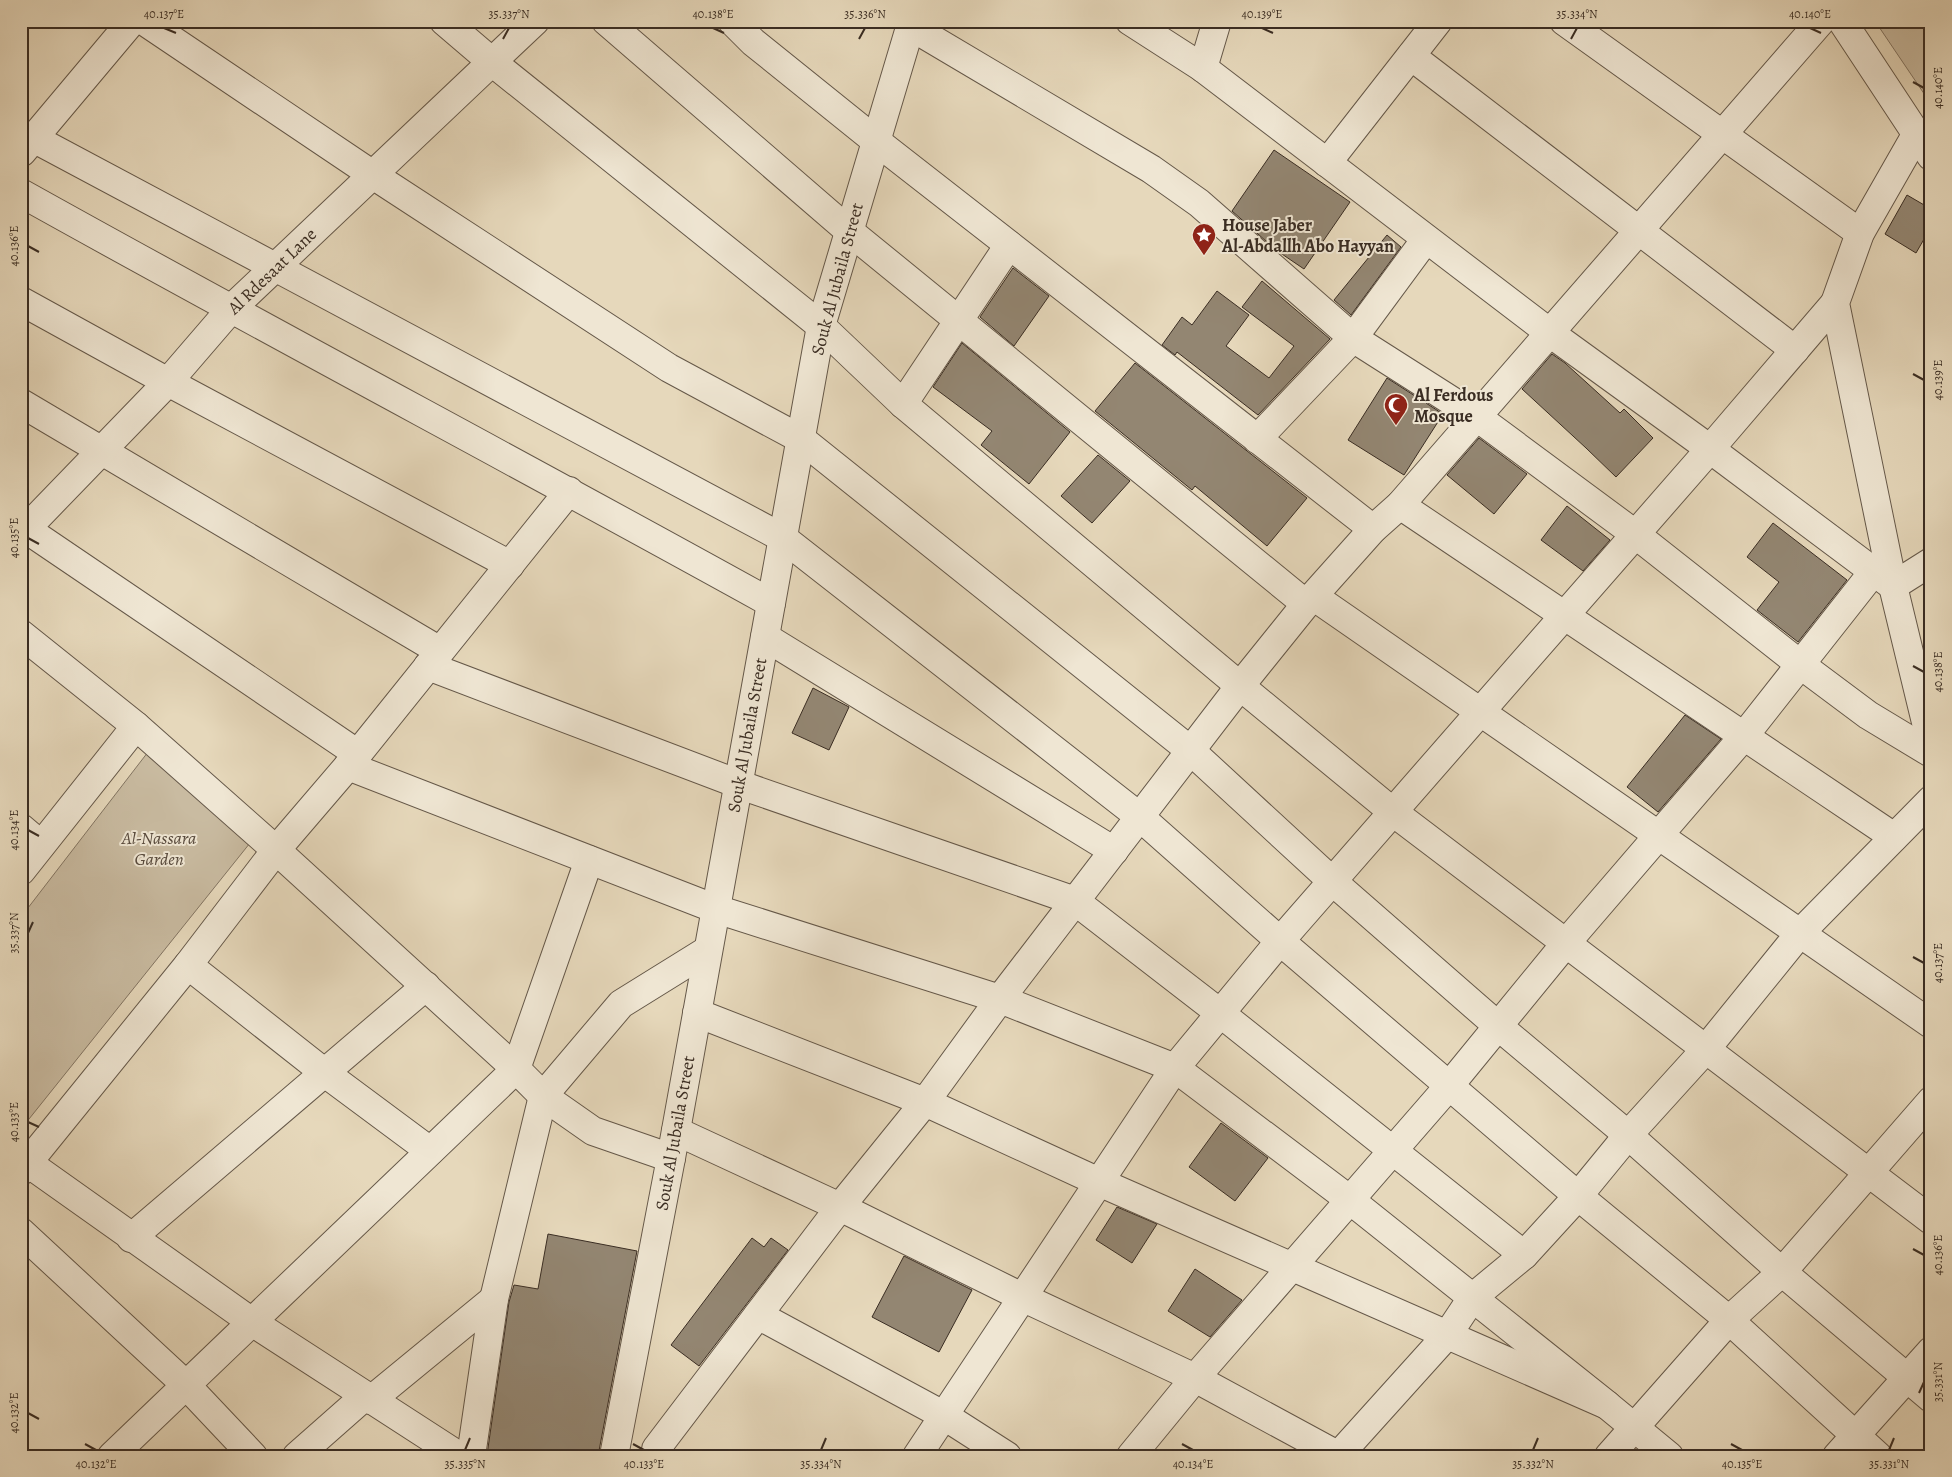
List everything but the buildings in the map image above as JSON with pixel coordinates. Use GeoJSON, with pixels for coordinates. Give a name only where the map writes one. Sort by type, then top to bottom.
{"type":"FeatureCollection","features":[{"type":"Feature","properties":{"kind":"street"},"geometry":{"type":"LineString","coordinates":[[132,21],[27,145],[276,267],[783,538],[1140,817],[1280,941],[1449,1086],[1578,1196],[1729,1320],[1878,1456]]}},
{"type":"Feature","properties":{"kind":"street"},"geometry":{"type":"LineString","coordinates":[[144,21],[373,176],[669,368],[801,439],[1191,751],[1332,881],[1498,1026],[1628,1135],[1782,1272],[1931,1398]]}},
{"type":"Feature","properties":{"kind":"street"},"geometry":{"type":"LineString","coordinates":[[444,21],[492,62],[821,326],[903,404],[1393,812],[1931,1220]]}},
{"type":"Feature","properties":{"kind":"street","name":"Al Rdesaat Lane"},"geometry":{"type":"LineString","coordinates":[[24,532],[168,382],[230,310],[535,21]]}},
{"type":"Feature","properties":{"kind":"street"},"geometry":{"type":"LineString","coordinates":[[606,21],[850,231],[958,320],[1310,600],[1481,712],[1931,1024]]}},
{"type":"Feature","properties":{"kind":"street"},"geometry":{"type":"LineString","coordinates":[[732,21],[753,42],[876,141],[1373,529]]}},
{"type":"Feature","properties":{"kind":"street"},"geometry":{"type":"LineString","coordinates":[[1130,21],[1203,68],[1550,333],[1710,449],[1883,579]]}},
{"type":"Feature","properties":{"kind":"street"},"geometry":{"type":"LineString","coordinates":[[1203,68],[1217,21]]}},
{"type":"Feature","properties":{"kind":"street"},"geometry":{"type":"LineString","coordinates":[[1327,163],[1438,21]]}},
{"type":"Feature","properties":{"kind":"street"},"geometry":{"type":"LineString","coordinates":[[1564,21],[1860,233]]}},
{"type":"Feature","properties":{"kind":"street"},"geometry":{"type":"LineString","coordinates":[[616,1446],[662,1452],[758,1315],[840,1207],[925,1102],[1000,999],[1240,686],[1310,600],[1373,529],[1400,505],[1822,21]]}},
{"type":"Feature","properties":{"kind":"street"},"geometry":{"type":"LineString","coordinates":[[917,1456],[1174,1068],[1280,941],[1710,449],[1835,303],[1860,233],[1924,146],[1842,21]]}},
{"type":"Feature","properties":{"kind":"street"},"geometry":{"type":"LineString","coordinates":[[910,23],[1151,169],[1199,202],[1353,338],[1477,417],[1635,534],[1801,665],[1868,715],[1931,754]]}},
{"type":"Feature","properties":{"kind":"street","name":"Souk Al Jubaila Street"},"geometry":{"type":"LineString","coordinates":[[616,1446],[671,1158],[821,326],[910,23]]}},
{"type":"Feature","properties":{"kind":"street"},"geometry":{"type":"LineString","coordinates":[[1411,56],[1795,350]]}},
{"type":"Feature","properties":{"kind":"street"},"geometry":{"type":"LineString","coordinates":[[21,194],[230,310],[569,491],[771,603]]}},
{"type":"Feature","properties":{"kind":"street"},"geometry":{"type":"LineString","coordinates":[[1257,439],[1353,338],[1426,239]]}},
{"type":"Feature","properties":{"kind":"street"},"geometry":{"type":"LineString","coordinates":[[903,404],[1009,245]]}},
{"type":"Feature","properties":{"kind":"street"},"geometry":{"type":"LineString","coordinates":[[21,301],[510,565]]}},
{"type":"Feature","properties":{"kind":"street"},"geometry":{"type":"LineString","coordinates":[[1835,303],[1883,579],[1931,743]]}},
{"type":"Feature","properties":{"kind":"street"},"geometry":{"type":"LineString","coordinates":[[21,403],[434,659],[739,784],[1075,901],[1220,1013],[1524,1255]]}},
{"type":"Feature","properties":{"kind":"street"},"geometry":{"type":"LineString","coordinates":[[459,1456],[252,1322],[24,1167],[188,965],[276,850],[353,760],[569,491]]}},
{"type":"Feature","properties":{"kind":"street"},"geometry":{"type":"LineString","coordinates":[[1400,505],[1894,837]]}},
{"type":"Feature","properties":{"kind":"street"},"geometry":{"type":"LineString","coordinates":[[24,532],[353,760],[589,860],[716,909],[1000,999],[1174,1068],[1350,1200],[1669,1456]]}},
{"type":"Feature","properties":{"kind":"street"},"geometry":{"type":"LineString","coordinates":[[1131,1456],[1195,1378],[1294,1267],[1449,1086],[1566,943],[1744,736],[1801,665],[1883,579],[1931,562]]}},
{"type":"Feature","properties":{"kind":"street"},"geometry":{"type":"LineString","coordinates":[[21,634],[136,726],[426,986],[543,1096],[593,1131],[671,1158]]}},
{"type":"Feature","properties":{"kind":"street"},"geometry":{"type":"LineString","coordinates":[[765,636],[1114,851]]}},
{"type":"Feature","properties":{"kind":"street"},"geometry":{"type":"LineString","coordinates":[[21,871],[31,837],[136,726]]}},
{"type":"Feature","properties":{"kind":"street"},"geometry":{"type":"LineString","coordinates":[[676,1130],[840,1207],[1022,1297],[1195,1378],[1339,1456],[1448,1334],[1472,1298],[1524,1255],[1578,1196],[1628,1135],[1706,1049],[1800,933],[1931,800]]}},
{"type":"Feature","properties":{"kind":"street"},"geometry":{"type":"LineString","coordinates":[[112,1456],[516,1069],[589,860]]}},
{"type":"Feature","properties":{"kind":"street"},"geometry":{"type":"LineString","coordinates":[[471,1456],[494,1298],[543,1096],[621,1004],[708,950]]}},
{"type":"Feature","properties":{"kind":"street"},"geometry":{"type":"LineString","coordinates":[[188,965],[326,1073],[430,1151]]}},
{"type":"Feature","properties":{"kind":"street"},"geometry":{"type":"LineString","coordinates":[[131,1238],[426,986]]}},
{"type":"Feature","properties":{"kind":"street"},"geometry":{"type":"LineString","coordinates":[[697,1013],[925,1102],[1100,1182],[1607,1405]]}},
{"type":"Feature","properties":{"kind":"street"},"geometry":{"type":"LineString","coordinates":[[1609,1456],[1729,1320],[1782,1272],[1931,1101]]}},
{"type":"Feature","properties":{"kind":"street"},"geometry":{"type":"LineString","coordinates":[[21,1232],[186,1384],[253,1456]]}},
{"type":"Feature","properties":{"kind":"street"},"geometry":{"type":"LineString","coordinates":[[297,1456],[494,1298]]}},
{"type":"Feature","properties":{"kind":"street"},"geometry":{"type":"LineString","coordinates":[[758,1315],[943,1415],[1007,1456]]}},
{"type":"Feature","properties":{"kind":"street"},"geometry":{"type":"LineString","coordinates":[[1837,1456],[1931,1351]]}},
{"type":"Feature","properties":{"kind":"path"},"geometry":{"type":"LineString","coordinates":[[1923,21],[1931,32]]}},
{"type":"Feature","properties":{"kind":"green space"},"geometry":{"type":"Polygon","coordinates":[[[1875,21],[1931,21],[1931,104],[1875,21]]]}},
{"type":"Feature","properties":{"kind":"green space","name":"Al-Nassara Garden"},"geometry":{"type":"Polygon","coordinates":[[[148,752],[254,838],[21,1129],[21,917],[148,752]]]}},
{"type":"Feature","properties":{"kind":"place","name":"House Jaber Al-Abdallh Abo Hayyan"},"geometry":{"type":"Point","coordinates":[1204,256]}},
{"type":"Feature","properties":{"kind":"place","name":"Al Ferdous Mosque"},"geometry":{"type":"Point","coordinates":[1396,426]}}]}
